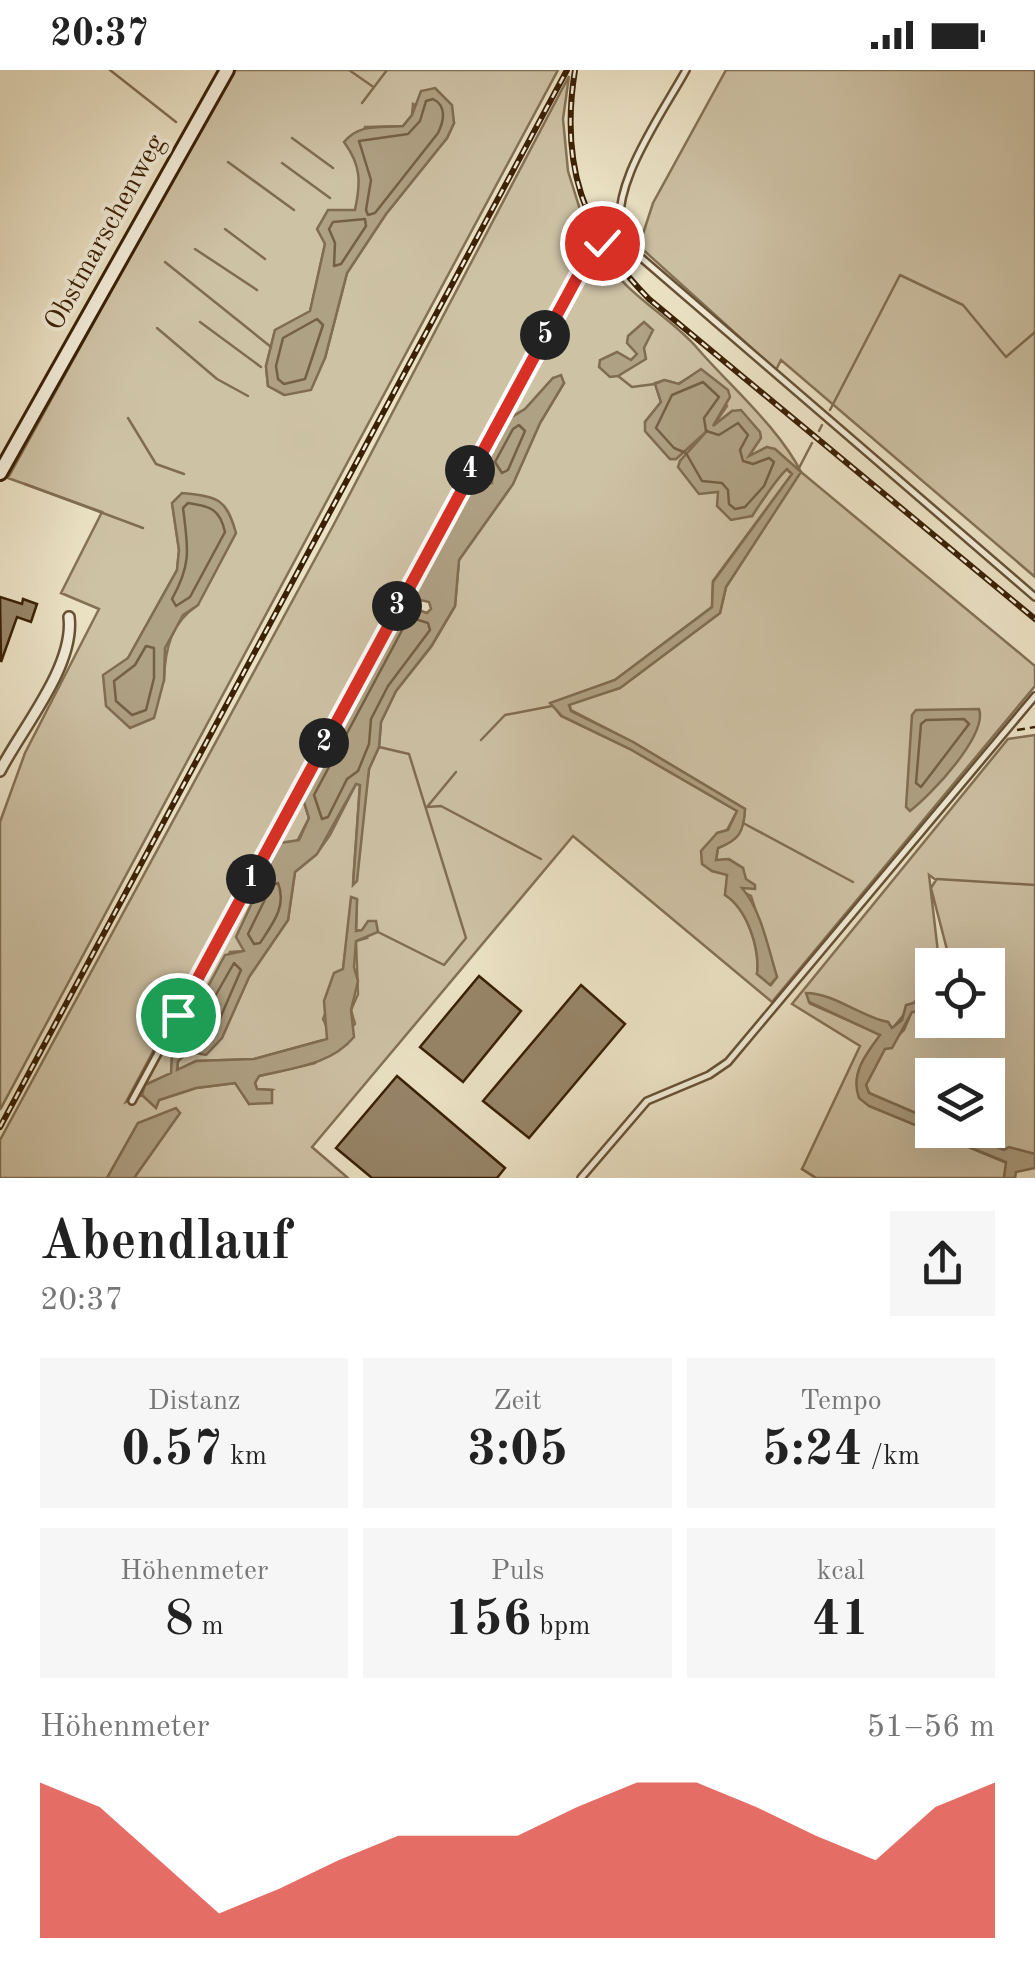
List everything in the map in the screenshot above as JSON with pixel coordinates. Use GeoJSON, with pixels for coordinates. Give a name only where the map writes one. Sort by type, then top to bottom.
{"type":"FeatureCollection","features":[{"type":"Feature","properties":{"kind":"main road","name":"Obstmarschenweg"},"geometry":{"type":"LineString","coordinates":[[0,473],[226,70]]}},
{"type":"Feature","properties":{"kind":"street"},"geometry":{"type":"LineString","coordinates":[[0,771],[58,670],[70,642],[69,617]]}},
{"type":"Feature","properties":{"kind":"lane"},"geometry":{"type":"LineString","coordinates":[[686,70],[628,179],[618,210],[624,243],[1035,597]]}},
{"type":"Feature","properties":{"kind":"lane"},"geometry":{"type":"LineString","coordinates":[[132,1101],[586,261],[619,232]]}},
{"type":"Feature","properties":{"kind":"lane"},"geometry":{"type":"LineString","coordinates":[[582,1178],[647,1101],[709,1075],[728,1062],[1035,696]]}},
{"type":"Feature","properties":{"kind":"path"},"geometry":{"type":"LineString","coordinates":[[1004,732],[1035,728]]}},
{"type":"Feature","properties":{"kind":"shaded area"},"geometry":{"type":"Polygon","coordinates":[[[233,70],[558,70],[0,1110],[0,822],[25,753],[99,609],[61,593],[102,512],[8,478],[233,70]],[[413,104],[412,115],[403,126],[365,127],[356,157],[362,181],[355,211],[325,244],[310,312],[275,330],[266,366],[268,386],[284,395],[325,358],[347,273],[386,214],[447,138],[454,123],[413,104]],[[172,503],[179,550],[177,570],[128,658],[164,680],[171,637],[181,620],[198,605],[172,503]]]}},
{"type":"Feature","properties":{"kind":"shaded area"},"geometry":{"type":"Polygon","coordinates":[[[726,70],[1035,70],[1035,577],[781,360],[776,370],[639,246],[653,203],[726,70]]]}},
{"type":"Feature","properties":{"kind":"shaded area"},"geometry":{"type":"Polygon","coordinates":[[[569,76],[563,119],[568,171],[591,245],[522,364],[126,1102],[142,1095],[156,1107],[159,1100],[196,1088],[236,1083],[249,1104],[272,1090],[257,1089],[259,1076],[315,1063],[355,1024],[351,1010],[358,994],[356,941],[367,938],[362,930],[356,931],[357,900],[352,898],[343,970],[323,1019],[329,1032],[327,1039],[254,1059],[196,1061],[177,1071],[178,1061],[191,1049],[198,1033],[202,1036],[194,1048],[222,1037],[249,977],[288,920],[295,872],[316,855],[356,784],[360,784],[353,883],[369,769],[379,747],[381,722],[396,691],[431,647],[455,606],[459,560],[513,484],[540,423],[564,383],[553,378],[525,409],[505,421],[546,341],[600,251],[621,280],[686,337],[754,408],[801,472],[1035,666],[1035,686],[772,1002],[573,836],[312,1147],[348,1178],[134,1178],[179,1114],[138,1123],[107,1178],[0,1178],[0,1140],[334,524],[569,76]],[[701,370],[678,384],[665,380],[655,383],[661,402],[645,422],[646,432],[670,459],[676,459],[708,430],[680,461],[752,516],[782,473],[786,469],[792,474],[713,581],[712,607],[615,680],[551,703],[561,716],[630,749],[737,811],[727,830],[717,833],[712,871],[728,874],[725,895],[740,909],[750,930],[757,974],[771,985],[777,977],[751,896],[743,892],[743,868],[729,859],[716,861],[718,848],[739,834],[745,809],[571,710],[569,704],[620,688],[720,613],[726,587],[800,472],[767,447],[749,457],[732,411],[713,426],[727,406],[701,370]]]}},
{"type":"Feature","properties":{"kind":"shaded area"},"geometry":{"type":"Polygon","coordinates":[[[1035,735],[1035,1154],[999,1148],[1005,1148],[1005,1058],[915,1058],[915,1113],[869,1093],[866,1085],[885,1048],[904,1030],[912,1011],[915,1038],[1005,1038],[1005,948],[947,948],[931,888],[936,880],[929,875],[937,948],[915,948],[915,1001],[892,1029],[888,1022],[809,1003],[881,1035],[858,1072],[857,1089],[869,1106],[915,1125],[915,1148],[971,1148],[1007,1163],[1004,1178],[816,1178],[802,1169],[860,1046],[792,1004],[1008,739],[1035,735]]]}},
{"type":"Feature","properties":{"kind":"shaded area"},"geometry":{"type":"Polygon","coordinates":[[[302,796],[309,818],[243,946],[244,951],[230,952],[171,1074],[145,1085],[302,796]]]}},
{"type":"Feature","properties":{"kind":"water"},"geometry":{"type":"Polygon","coordinates":[[[435,88],[452,105],[454,123],[447,138],[386,214],[347,273],[325,358],[311,390],[285,395],[268,386],[266,366],[275,330],[310,311],[325,244],[317,229],[328,210],[355,210],[358,174],[344,142],[364,129],[403,126],[421,91],[435,88]]]}},
{"type":"Feature","properties":{"kind":"water"},"geometry":{"type":"Polygon","coordinates":[[[644,322],[653,330],[644,348],[646,359],[610,377],[599,367],[600,360],[617,352],[631,360],[637,354],[627,343],[628,336],[644,322]]]}},
{"type":"Feature","properties":{"kind":"water"},"geometry":{"type":"Polygon","coordinates":[[[701,369],[728,390],[730,397],[713,426],[732,411],[741,410],[760,432],[761,438],[749,456],[767,447],[775,449],[801,472],[726,587],[720,613],[620,688],[569,705],[571,711],[633,742],[745,809],[739,834],[718,848],[716,860],[728,859],[743,868],[746,879],[755,885],[755,889],[742,888],[767,941],[777,977],[770,985],[757,974],[754,941],[746,919],[725,895],[727,875],[702,864],[701,851],[717,833],[728,830],[737,811],[630,749],[562,716],[550,703],[615,680],[712,607],[713,582],[792,474],[787,469],[783,473],[752,516],[731,520],[717,506],[718,492],[699,494],[678,467],[708,430],[676,459],[670,459],[645,431],[645,422],[661,402],[655,384],[664,380],[679,384],[701,369]]]}},
{"type":"Feature","properties":{"kind":"water"},"geometry":{"type":"Polygon","coordinates":[[[561,375],[564,383],[540,423],[513,484],[459,560],[455,606],[432,645],[396,691],[381,722],[379,747],[369,769],[357,881],[353,885],[360,785],[356,784],[317,854],[295,872],[288,920],[249,977],[222,1038],[206,1055],[196,1053],[201,1036],[198,1034],[191,1049],[178,1061],[177,1070],[196,1061],[254,1059],[327,1039],[324,1001],[334,973],[343,969],[351,897],[357,899],[356,931],[362,930],[368,921],[376,921],[378,932],[356,941],[354,967],[358,981],[351,1010],[354,1037],[323,1060],[259,1076],[257,1089],[272,1090],[272,1103],[249,1104],[235,1083],[196,1088],[159,1100],[156,1108],[142,1095],[145,1085],[171,1073],[172,1053],[225,955],[244,951],[236,937],[280,843],[299,840],[309,818],[302,796],[402,609],[407,606],[427,613],[431,609],[429,602],[416,599],[412,591],[473,483],[492,483],[492,477],[481,467],[505,421],[525,409],[553,378],[561,375]]]}},
{"type":"Feature","properties":{"kind":"water"},"geometry":{"type":"Polygon","coordinates":[[[182,493],[218,501],[228,512],[236,533],[198,605],[183,615],[165,648],[164,680],[154,718],[130,728],[106,706],[103,675],[128,658],[177,570],[179,550],[172,503],[182,493]]]}},
{"type":"Feature","properties":{"kind":"water"},"geometry":{"type":"Polygon","coordinates":[[[979,709],[975,734],[967,748],[943,779],[910,811],[906,807],[912,715],[916,710],[979,709]]]}},
{"type":"Feature","properties":{"kind":"water"},"geometry":{"type":"Polygon","coordinates":[[[806,993],[816,994],[888,1022],[892,1028],[902,1020],[906,1005],[915,1003],[915,1012],[892,1048],[885,1049],[866,1085],[869,1093],[915,1113],[915,1125],[859,1098],[857,1081],[861,1065],[880,1035],[809,1002],[806,993]]]}},
{"type":"Feature","properties":{"kind":"water"},"geometry":{"type":"Polygon","coordinates":[[[176,1108],[180,1113],[134,1178],[107,1178],[138,1123],[176,1108]]]}},
{"type":"Feature","properties":{"kind":"water"},"geometry":{"type":"Polygon","coordinates":[[[1009,1147],[1035,1154],[1035,1168],[1016,1172],[1015,1178],[1004,1178],[1006,1162],[972,1148],[1009,1147]]]}},
{"type":"Feature","properties":{"kind":"building"},"geometry":{"type":"Polygon","coordinates":[[[0,597],[37,604],[31,622],[17,617],[1,662],[0,597]]]}},
{"type":"Feature","properties":{"kind":"building"},"geometry":{"type":"Polygon","coordinates":[[[479,976],[521,1011],[463,1082],[420,1047],[479,976]]]}},
{"type":"Feature","properties":{"kind":"building"},"geometry":{"type":"Polygon","coordinates":[[[581,985],[625,1024],[529,1138],[483,1101],[581,985]]]}},
{"type":"Feature","properties":{"kind":"building"},"geometry":{"type":"Polygon","coordinates":[[[397,1076],[505,1168],[497,1178],[372,1178],[336,1148],[397,1076]]]}},
{"type":"Feature","properties":{"kind":"waterway"},"geometry":{"type":"LineString","coordinates":[[110,70],[176,122]]}},
{"type":"Feature","properties":{"kind":"waterway"},"geometry":{"type":"LineString","coordinates":[[349,70],[372,86]]}},
{"type":"Feature","properties":{"kind":"waterway"},"geometry":{"type":"LineString","coordinates":[[362,103],[387,70]]}},
{"type":"Feature","properties":{"kind":"waterway"},"geometry":{"type":"LineString","coordinates":[[292,138],[333,168]]}},
{"type":"Feature","properties":{"kind":"waterway"},"geometry":{"type":"LineString","coordinates":[[228,162],[294,210]]}},
{"type":"Feature","properties":{"kind":"waterway"},"geometry":{"type":"LineString","coordinates":[[282,163],[330,198]]}},
{"type":"Feature","properties":{"kind":"waterway"},"geometry":{"type":"LineString","coordinates":[[225,229],[265,259]]}},
{"type":"Feature","properties":{"kind":"waterway"},"geometry":{"type":"LineString","coordinates":[[195,249],[257,290]]}},
{"type":"Feature","properties":{"kind":"waterway"},"geometry":{"type":"LineString","coordinates":[[165,262],[271,347]]}},
{"type":"Feature","properties":{"kind":"waterway"},"geometry":{"type":"LineString","coordinates":[[830,410],[900,275],[963,305],[1006,357],[1035,332]]}},
{"type":"Feature","properties":{"kind":"waterway"},"geometry":{"type":"LineString","coordinates":[[200,322],[261,367]]}},
{"type":"Feature","properties":{"kind":"waterway"},"geometry":{"type":"LineString","coordinates":[[157,328],[217,379],[248,396]]}},
{"type":"Feature","properties":{"kind":"waterway"},"geometry":{"type":"LineString","coordinates":[[618,376],[632,387],[655,384]]}},
{"type":"Feature","properties":{"kind":"waterway"},"geometry":{"type":"LineString","coordinates":[[128,418],[156,464],[184,474]]}},
{"type":"Feature","properties":{"kind":"waterway"},"geometry":{"type":"LineString","coordinates":[[819,431],[822,425]]}},
{"type":"Feature","properties":{"kind":"waterway"},"geometry":{"type":"LineString","coordinates":[[799,468],[812,443]]}},
{"type":"Feature","properties":{"kind":"waterway"},"geometry":{"type":"LineString","coordinates":[[25,484],[143,528]]}},
{"type":"Feature","properties":{"kind":"waterway"},"geometry":{"type":"LineString","coordinates":[[481,740],[505,715],[552,706]]}},
{"type":"Feature","properties":{"kind":"waterway"},"geometry":{"type":"LineString","coordinates":[[378,932],[444,965],[466,938],[409,754],[379,747]]}},
{"type":"Feature","properties":{"kind":"waterway"},"geometry":{"type":"LineString","coordinates":[[456,772],[427,807],[441,806],[541,859]]}},
{"type":"Feature","properties":{"kind":"waterway"},"geometry":{"type":"LineString","coordinates":[[743,823],[853,882]]}},
{"type":"Feature","properties":{"kind":"waterway"},"geometry":{"type":"LineString","coordinates":[[937,879],[1035,885]]}},
{"type":"Feature","properties":{"kind":"waterway"},"geometry":{"type":"LineString","coordinates":[[802,1169],[816,1178]]}},
{"type":"Feature","properties":{"kind":"railway"},"geometry":{"type":"LineString","coordinates":[[0,1127],[567,70]]}},
{"type":"Feature","properties":{"kind":"railway"},"geometry":{"type":"LineString","coordinates":[[575,70],[571,136],[581,194],[607,248],[626,273],[649,299],[1035,619]]}},
{"type":"Feature","properties":{"kind":"route"},"geometry":{"type":"LineString","coordinates":[[178,1015],[511,395],[586,261],[602,243]]}}]}
